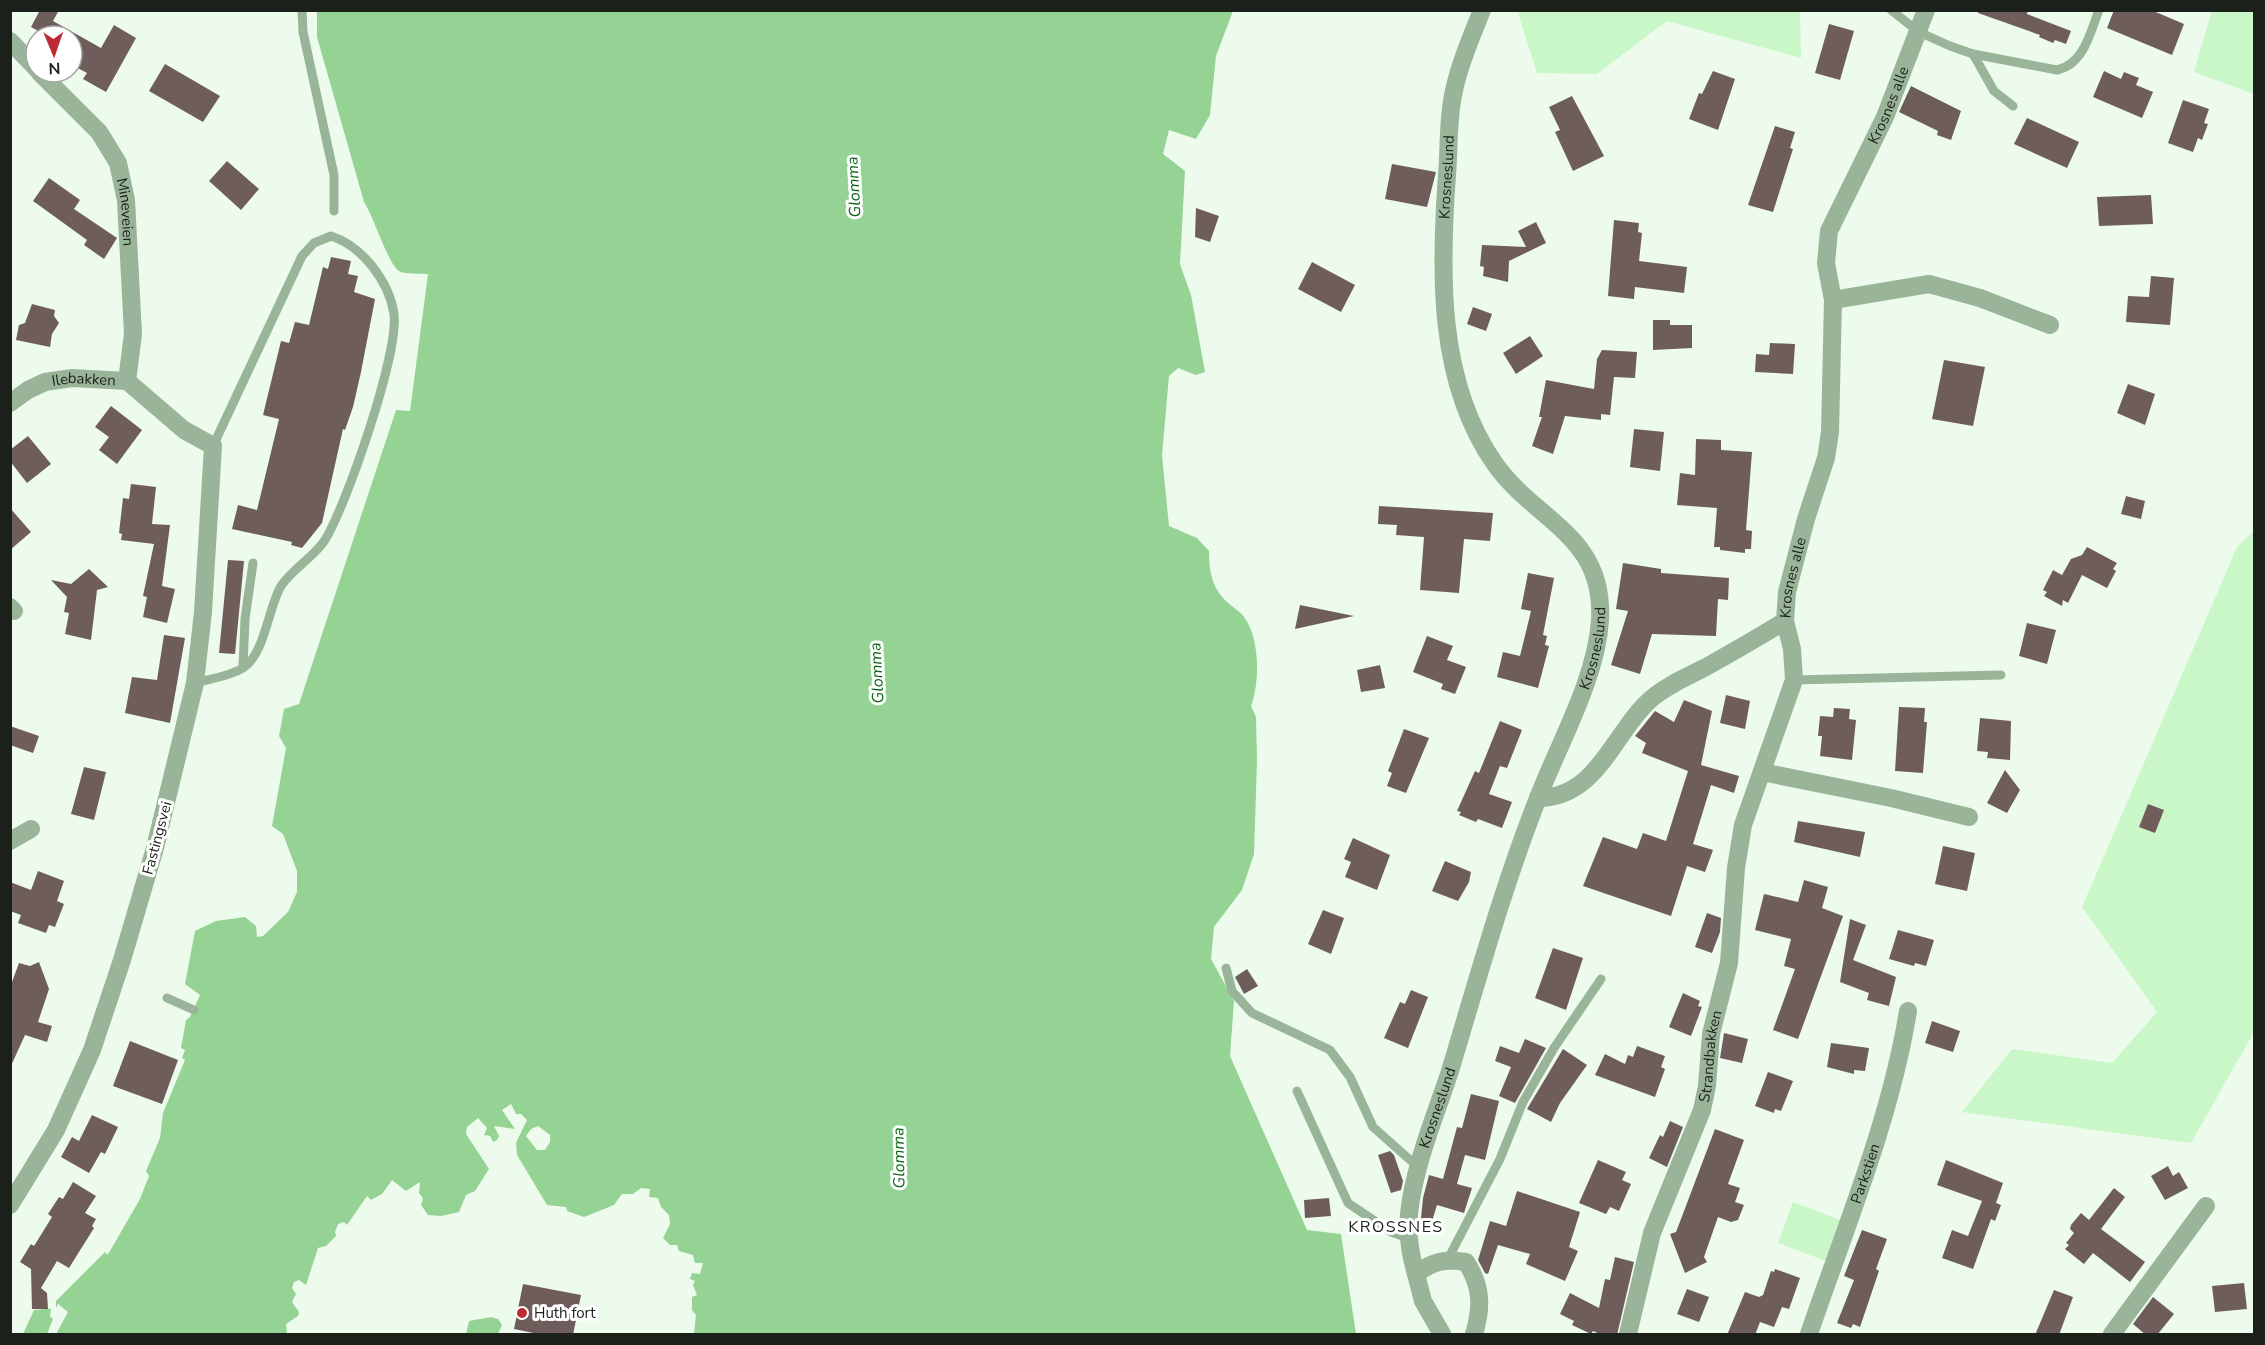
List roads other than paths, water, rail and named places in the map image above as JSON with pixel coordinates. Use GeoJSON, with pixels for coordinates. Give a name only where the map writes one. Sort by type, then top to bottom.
{"type":"FeatureCollection","features":[{"type":"Feature","properties":{"kind":"street","name":"Krosneslund"},"geometry":{"type":"LineString","coordinates":[[1442,1335],[1423,1300],[1416,1275],[1408,1238],[1409,1212],[1478,974],[1538,798],[1592,662],[1600,617],[1599,590],[1588,559],[1571,536],[1527,498],[1497,467],[1472,421],[1457,378],[1447,315],[1442,247],[1443,221],[1452,102],[1482,10]]}},
{"type":"Feature","properties":{"kind":"street","name":"Krosnes alle"},"geometry":{"type":"LineString","coordinates":[[1538,798],[1549,798],[1570,788],[1594,772],[1640,710],[1661,691],[1785,621],[1786,592],[1792,567],[1826,458],[1832,402],[1833,300],[1826,263],[1829,231],[1885,117],[1926,10]]}},
{"type":"Feature","properties":{"kind":"street"},"geometry":{"type":"LineString","coordinates":[[10,40],[24,56]]}},
{"type":"Feature","properties":{"kind":"street","name":"Mineveien"},"geometry":{"type":"LineString","coordinates":[[51,84],[99,132],[118,162],[126,200],[133,334],[127,381]]}},
{"type":"Feature","properties":{"kind":"street"},"geometry":{"type":"LineString","coordinates":[[1833,300],[1929,284],[1946,287],[2050,325]]}},
{"type":"Feature","properties":{"kind":"street","name":"Ilebakken"},"geometry":{"type":"LineString","coordinates":[[10,403],[28,390],[45,382],[72,378],[127,381],[184,430],[213,446]]}},
{"type":"Feature","properties":{"kind":"street","name":"Fastingsvei"},"geometry":{"type":"LineString","coordinates":[[10,1204],[56,1131],[92,1050],[122,960],[151,859],[195,683],[203,612],[213,446]]}},
{"type":"Feature","properties":{"kind":"street","name":"Strandbakken"},"geometry":{"type":"LineString","coordinates":[[1628,1335],[1652,1233],[1702,1110],[1707,1086],[1711,1034],[1732,939],[1739,848],[1750,801],[1794,681],[1792,649],[1785,621]]}},
{"type":"Feature","properties":{"kind":"street"},"geometry":{"type":"LineString","coordinates":[[1762,772],[1892,798],[1969,817]]}},
{"type":"Feature","properties":{"kind":"street"},"geometry":{"type":"LineString","coordinates":[[10,841],[31,829]]}},
{"type":"Feature","properties":{"kind":"street","name":"Parkstien"},"geometry":{"type":"LineString","coordinates":[[1809,1335],[1869,1162],[1903,1042],[1908,1011]]}},
{"type":"Feature","properties":{"kind":"street"},"geometry":{"type":"LineString","coordinates":[[2112,1335],[2206,1206]]}},
{"type":"Feature","properties":{"kind":"street"},"geometry":{"type":"LineString","coordinates":[[1416,1275],[1431,1263],[1448,1259],[1466,1262],[1475,1276],[1479,1293],[1480,1314],[1474,1335]]}},
{"type":"Feature","properties":{"kind":"lane"},"geometry":{"type":"LineString","coordinates":[[302,10],[303,32],[334,175],[334,211]]}},
{"type":"Feature","properties":{"kind":"lane"},"geometry":{"type":"LineString","coordinates":[[1891,10],[1919,32],[1973,54],[2052,70],[2063,69],[2073,64],[2081,54],[2099,10]]}},
{"type":"Feature","properties":{"kind":"lane"},"geometry":{"type":"LineString","coordinates":[[1973,54],[1994,91],[2013,106]]}},
{"type":"Feature","properties":{"kind":"lane"},"geometry":{"type":"LineString","coordinates":[[195,683],[243,668],[256,652],[281,586],[324,542],[339,511],[389,358],[394,315],[385,286],[359,249],[332,236],[314,243],[302,256],[213,446]]}},
{"type":"Feature","properties":{"kind":"lane"},"geometry":{"type":"LineString","coordinates":[[243,668],[245,619],[253,563]]}},
{"type":"Feature","properties":{"kind":"lane"},"geometry":{"type":"LineString","coordinates":[[1794,681],[2001,675]]}},
{"type":"Feature","properties":{"kind":"lane"},"geometry":{"type":"LineString","coordinates":[[1226,968],[1232,991],[1252,1013],[1330,1050],[1350,1077],[1373,1127],[1420,1169]]}},
{"type":"Feature","properties":{"kind":"lane"},"geometry":{"type":"LineString","coordinates":[[1448,1259],[1500,1159],[1523,1101],[1554,1048],[1601,979]]}},
{"type":"Feature","properties":{"kind":"lane"},"geometry":{"type":"LineString","coordinates":[[167,998],[194,1010]]}},
{"type":"Feature","properties":{"kind":"lane"},"geometry":{"type":"LineString","coordinates":[[1297,1091],[1348,1203],[1391,1232],[1408,1238]]}},
{"type":"Feature","properties":{"kind":"water","name":"Glomma"},"geometry":{"type":"Polygon","coordinates":[[[317,11],[1233,11],[1216,56],[1210,115],[1196,139],[1169,130],[1163,154],[1185,171],[1180,264],[1191,295],[1205,372],[1196,375],[1178,368],[1169,376],[1162,455],[1169,526],[1197,538],[1209,551],[1215,585],[1222,597],[1244,617],[1256,648],[1256,685],[1251,706],[1256,717],[1257,761],[1254,854],[1242,890],[1214,927],[1211,959],[1234,1001],[1230,1056],[1307,1230],[1341,1234],[1356,1334],[694,1334],[696,1315],[692,1310],[692,1297],[697,1295],[693,1285],[695,1281],[690,1279],[692,1273],[700,1274],[703,1263],[695,1263],[693,1255],[679,1251],[677,1245],[670,1245],[663,1238],[670,1224],[669,1215],[661,1207],[658,1198],[649,1197],[650,1189],[641,1188],[633,1194],[622,1194],[614,1205],[584,1217],[567,1211],[566,1207],[547,1205],[517,1155],[516,1143],[527,1120],[521,1114],[516,1114],[511,1104],[502,1110],[515,1129],[494,1126],[499,1136],[497,1140],[493,1142],[490,1136],[484,1135],[487,1128],[478,1118],[467,1127],[466,1134],[489,1169],[475,1191],[466,1195],[459,1212],[441,1216],[428,1215],[421,1205],[423,1198],[419,1193],[420,1182],[406,1191],[392,1180],[382,1194],[371,1200],[367,1196],[347,1225],[344,1222],[338,1224],[336,1236],[326,1246],[318,1248],[306,1285],[299,1280],[294,1282],[292,1288],[296,1294],[292,1302],[299,1312],[298,1316],[286,1324],[287,1334],[23,1334],[34,1310],[56,1308],[56,1301],[105,1252],[107,1255],[140,1199],[149,1176],[146,1171],[160,1138],[163,1113],[185,1060],[182,1058],[185,1050],[181,1048],[186,1020],[190,1017],[200,995],[185,984],[195,931],[216,921],[245,917],[256,926],[257,937],[263,936],[288,912],[297,892],[297,871],[283,834],[272,826],[286,748],[279,736],[284,709],[299,704],[396,410],[410,411],[428,274],[399,271],[386,250],[364,202],[317,37],[317,11]],[[538,1126],[531,1129],[526,1136],[537,1150],[545,1150],[550,1142],[550,1135],[538,1126]]]}},
{"type":"Feature","properties":{"kind":"water"},"geometry":{"type":"Polygon","coordinates":[[[491,1317],[498,1319],[502,1325],[498,1334],[466,1334],[469,1321],[491,1317]]]}},
{"type":"Feature","properties":{"kind":"place","name":"Huth fort"},"geometry":{"type":"Point","coordinates":[522,1313]}},
{"type":"Feature","properties":{"kind":"district","name":"KROSSNES"},"geometry":{"type":"Point","coordinates":[1396,1227]}}]}
